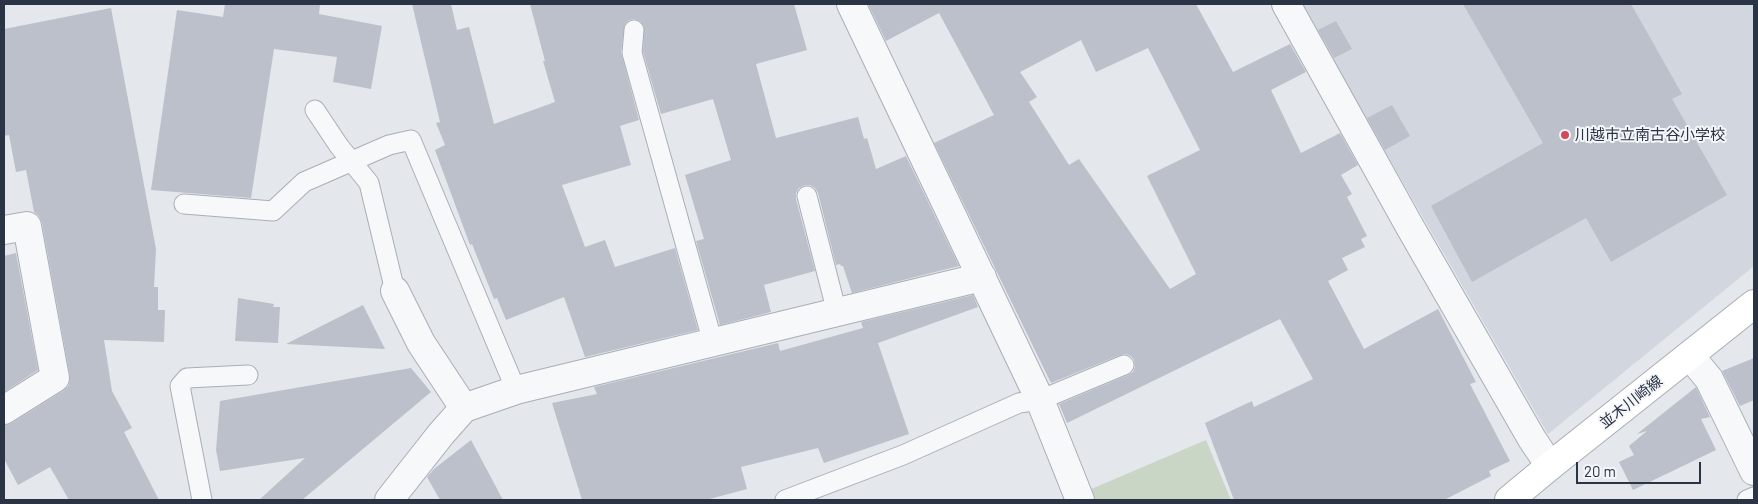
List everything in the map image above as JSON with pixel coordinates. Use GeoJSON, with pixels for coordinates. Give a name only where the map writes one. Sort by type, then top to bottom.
{"type":"FeatureCollection","features":[{"type":"Feature","properties":{"kind":"main road","name":"並木川崎線"},"geometry":{"type":"LineString","coordinates":[[1509,500],[1754,304]]}},
{"type":"Feature","properties":{"kind":"street"},"geometry":{"type":"LineString","coordinates":[[851,4],[1040,400],[1080,500]]}},
{"type":"Feature","properties":{"kind":"street"},"geometry":{"type":"LineString","coordinates":[[1286,4],[1410,227],[1532,439],[1550,466]]}},
{"type":"Feature","properties":{"kind":"street"},"geometry":{"type":"LineString","coordinates":[[4,230],[27,226],[55,378],[4,410]]}},
{"type":"Feature","properties":{"kind":"street"},"geometry":{"type":"LineString","coordinates":[[389,500],[464,408],[516,390],[982,277]]}},
{"type":"Feature","properties":{"kind":"street"},"geometry":{"type":"LineString","coordinates":[[395,291],[421,343],[464,408]]}},
{"type":"Feature","properties":{"kind":"street"},"geometry":{"type":"LineString","coordinates":[[1690,356],[1709,379],[1745,430],[1754,471]]}},
{"type":"Feature","properties":{"kind":"lane"},"geometry":{"type":"LineString","coordinates":[[634,30],[632,54],[713,343]]}},
{"type":"Feature","properties":{"kind":"lane"},"geometry":{"type":"LineString","coordinates":[[315,110],[350,162],[368,184],[395,291]]}},
{"type":"Feature","properties":{"kind":"lane"},"geometry":{"type":"LineString","coordinates":[[184,204],[273,210],[304,182],[389,145],[411,140],[516,390]]}},
{"type":"Feature","properties":{"kind":"lane"},"geometry":{"type":"LineString","coordinates":[[807,196],[837,313]]}},
{"type":"Feature","properties":{"kind":"lane"},"geometry":{"type":"LineString","coordinates":[[785,500],[903,456],[1019,403],[1040,400],[1124,366]]}},
{"type":"Feature","properties":{"kind":"lane"},"geometry":{"type":"LineString","coordinates":[[202,500],[180,386],[187,378],[248,374]]}},
{"type":"Feature","properties":{"kind":"lane"},"geometry":{"type":"LineString","coordinates":[[1747,500],[1754,496]]}},
{"type":"Feature","properties":{"kind":"shaded area","name":"川越市立南古谷小学校"},"geometry":{"type":"Polygon","coordinates":[[[1300,4],[1754,4],[1754,266],[1548,434],[1300,4]]]}},
{"type":"Feature","properties":{"kind":"green space"},"geometry":{"type":"Polygon","coordinates":[[[1206,440],[1231,500],[1091,500],[1089,490],[1206,440]]]}},
{"type":"Feature","properties":{"kind":"building"},"geometry":{"type":"Polygon","coordinates":[[[225,4],[320,4],[319,14],[382,26],[371,89],[333,82],[337,57],[274,49],[251,198],[151,190],[177,10],[223,17],[225,4]]]}},
{"type":"Feature","properties":{"kind":"building"},"geometry":{"type":"Polygon","coordinates":[[[412,4],[451,4],[457,30],[469,27],[494,124],[555,102],[530,4],[794,4],[807,50],[756,64],[776,138],[858,117],[864,139],[867,138],[876,169],[906,156],[959,266],[852,293],[843,266],[840,264],[836,265],[818,193],[815,188],[805,185],[799,188],[796,193],[796,199],[815,271],[764,285],[771,312],[720,325],[696,241],[704,239],[685,175],[731,160],[713,99],[661,114],[643,52],[644,26],[640,21],[634,19],[629,20],[625,24],[621,52],[639,120],[620,126],[631,165],[562,185],[585,247],[605,240],[615,267],[675,248],[698,330],[585,357],[564,297],[506,320],[497,298],[494,299],[472,244],[470,245],[435,150],[445,145],[436,123],[440,122],[412,4]]]}},
{"type":"Feature","properties":{"kind":"building"},"geometry":{"type":"Polygon","coordinates":[[[868,4],[1196,4],[1233,72],[1290,44],[1306,72],[1271,90],[1301,153],[1340,133],[1358,165],[1341,175],[1352,194],[1347,197],[1367,236],[1361,239],[1365,247],[1342,258],[1348,270],[1328,281],[1364,349],[1438,309],[1476,382],[1470,384],[1510,461],[1489,471],[1491,476],[1444,500],[1234,500],[1205,423],[1252,401],[1254,407],[1313,379],[1280,319],[1067,423],[1059,404],[1128,375],[1133,372],[1135,367],[1134,360],[1126,354],[1120,355],[1051,383],[934,143],[994,115],[939,13],[886,41],[868,4]],[[1081,40],[1020,72],[1037,97],[1029,102],[1069,165],[1079,159],[1170,289],[1196,274],[1147,176],[1200,150],[1148,48],[1096,72],[1081,40]]]}},
{"type":"Feature","properties":{"kind":"building"},"geometry":{"type":"Polygon","coordinates":[[[1463,4],[1631,4],[1682,94],[1672,99],[1727,195],[1611,262],[1586,218],[1472,282],[1431,206],[1543,143],[1463,4]]]}},
{"type":"Feature","properties":{"kind":"building"},"geometry":{"type":"Polygon","coordinates":[[[111,8],[156,249],[154,287],[158,287],[158,310],[165,310],[164,342],[104,340],[112,391],[132,428],[124,432],[159,500],[69,500],[50,467],[18,485],[4,459],[4,425],[12,423],[63,391],[69,385],[70,376],[42,223],[39,216],[34,212],[26,170],[16,172],[9,135],[4,136],[4,29],[111,8]]]}},
{"type":"Feature","properties":{"kind":"building"},"geometry":{"type":"Polygon","coordinates":[[[1336,21],[1352,49],[1334,58],[1318,30],[1336,21]]]}},
{"type":"Feature","properties":{"kind":"building"},"geometry":{"type":"Polygon","coordinates":[[[1392,105],[1410,136],[1385,150],[1367,118],[1392,105]]]}},
{"type":"Feature","properties":{"kind":"building"},"geometry":{"type":"Polygon","coordinates":[[[16,253],[38,370],[4,392],[4,256],[16,253]]]}},
{"type":"Feature","properties":{"kind":"building"},"geometry":{"type":"Polygon","coordinates":[[[973,295],[978,307],[878,343],[909,434],[824,463],[818,448],[741,467],[747,489],[706,500],[582,500],[552,403],[597,394],[594,387],[778,343],[780,351],[863,328],[861,322],[973,295]]]}},
{"type":"Feature","properties":{"kind":"building"},"geometry":{"type":"Polygon","coordinates":[[[238,298],[274,304],[273,307],[280,307],[278,343],[235,341],[238,298]]]}},
{"type":"Feature","properties":{"kind":"building"},"geometry":{"type":"Polygon","coordinates":[[[363,305],[385,349],[286,344],[363,305]]]}},
{"type":"Feature","properties":{"kind":"building"},"geometry":{"type":"Polygon","coordinates":[[[1754,358],[1754,400],[1740,406],[1722,371],[1754,358]]]}},
{"type":"Feature","properties":{"kind":"building"},"geometry":{"type":"Polygon","coordinates":[[[411,368],[431,392],[302,500],[259,500],[305,458],[220,471],[216,450],[220,401],[411,368]]]}},
{"type":"Feature","properties":{"kind":"building"},"geometry":{"type":"Polygon","coordinates":[[[1696,387],[1710,417],[1701,419],[1716,450],[1633,490],[1619,462],[1634,455],[1629,446],[1647,431],[1637,434],[1696,387]]]}},
{"type":"Feature","properties":{"kind":"building"},"geometry":{"type":"Polygon","coordinates":[[[471,440],[503,500],[440,500],[427,477],[434,469],[471,440]]]}},
{"type":"Feature","properties":{"kind":"place","name":"川越市立南古谷小学校"},"geometry":{"type":"Point","coordinates":[1565,135]}}]}
